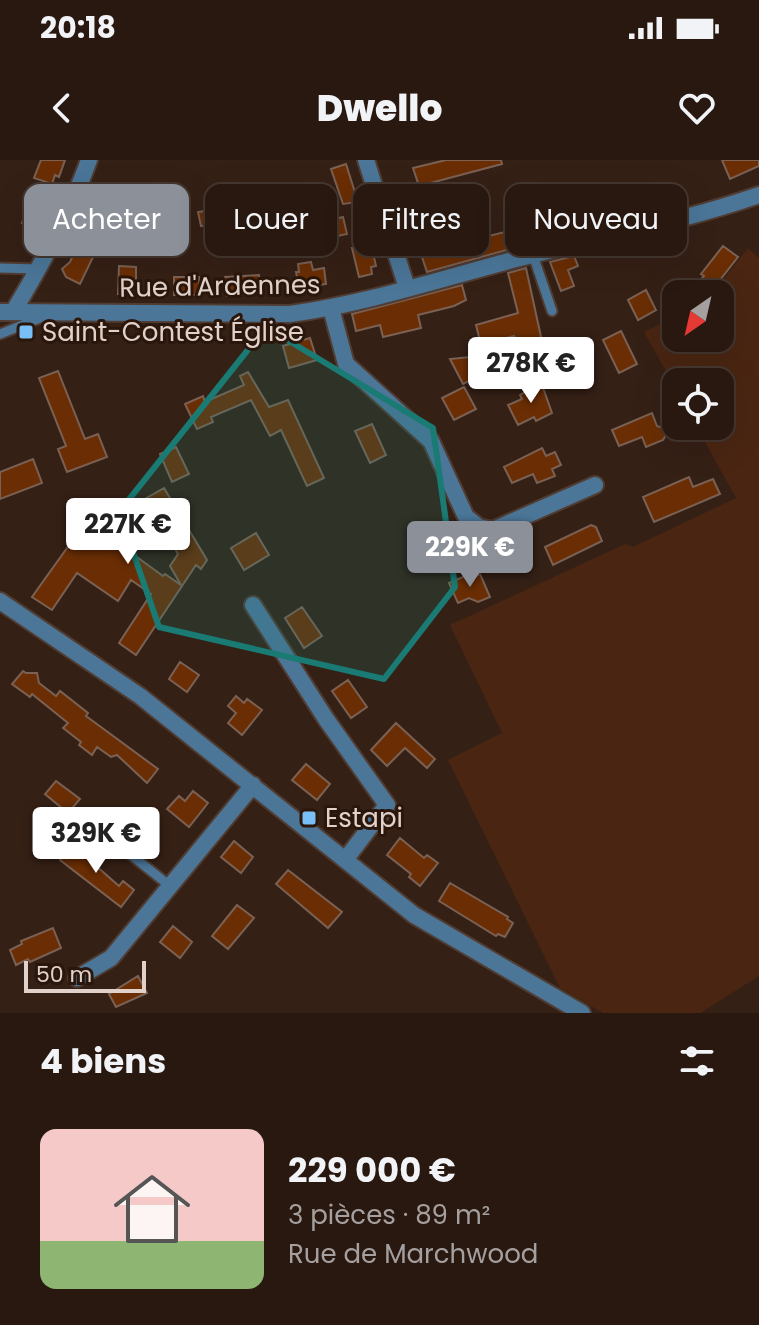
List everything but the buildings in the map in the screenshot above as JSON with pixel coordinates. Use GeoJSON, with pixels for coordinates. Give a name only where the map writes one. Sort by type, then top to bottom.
{"type":"FeatureCollection","features":[{"type":"Feature","properties":{"kind":"street"},"geometry":{"type":"LineString","coordinates":[[4,314],[39,269],[79,189],[89,160]]}},
{"type":"Feature","properties":{"kind":"street"},"geometry":{"type":"LineString","coordinates":[[366,160],[407,288]]}},
{"type":"Feature","properties":{"kind":"street","name":"Rue d'Ardennes"},"geometry":{"type":"LineString","coordinates":[[687,217],[759,195]]}},
{"type":"Feature","properties":{"kind":"street","name":"Rue d'Ardennes"},"geometry":{"type":"LineString","coordinates":[[4,314],[290,314],[331,308],[529,256]]}},
{"type":"Feature","properties":{"kind":"street"},"geometry":{"type":"LineString","coordinates":[[331,308],[346,364],[431,441],[466,517],[479,527],[493,530],[595,485]]}},
{"type":"Feature","properties":{"kind":"street"},"geometry":{"type":"LineString","coordinates":[[0,601],[140,696],[414,915],[582,1013]]}},
{"type":"Feature","properties":{"kind":"street"},"geometry":{"type":"LineString","coordinates":[[253,605],[326,719],[387,805],[345,860]]}},
{"type":"Feature","properties":{"kind":"street"},"geometry":{"type":"LineString","coordinates":[[77,978],[111,958],[253,785]]}},
{"type":"Feature","properties":{"kind":"lane"},"geometry":{"type":"LineString","coordinates":[[533,256],[552,311]]}},
{"type":"Feature","properties":{"kind":"lane"},"geometry":{"type":"LineString","coordinates":[[0,268],[39,269]]}},
{"type":"Feature","properties":{"kind":"lane"},"geometry":{"type":"LineString","coordinates":[[0,334],[52,313]]}},
{"type":"Feature","properties":{"kind":"lane"},"geometry":{"type":"LineString","coordinates":[[101,831],[170,886]]}},
{"type":"Feature","properties":{"kind":"highlighted area"},"geometry":{"type":"Polygon","coordinates":[[[266,327],[433,428],[455,587],[384,679],[159,627],[119,512],[266,327]]]}},
{"type":"Feature","properties":{"kind":"shaded area"},"geometry":{"type":"Polygon","coordinates":[[[748,248],[759,258],[759,976],[700,1013],[603,1013],[560,988],[448,760],[502,733],[450,625],[625,544],[633,547],[736,498],[704,440],[734,440],[734,368],[664,368],[644,332],[662,323],[662,352],[734,352],[734,280],[723,280],[748,248]]]}},
{"type":"Feature","properties":{"kind":"place","name":"Saint-Contest Église"},"geometry":{"type":"Point","coordinates":[26,332]}},
{"type":"Feature","properties":{"kind":"place","name":"Estapi"},"geometry":{"type":"Point","coordinates":[309,818]}}]}
